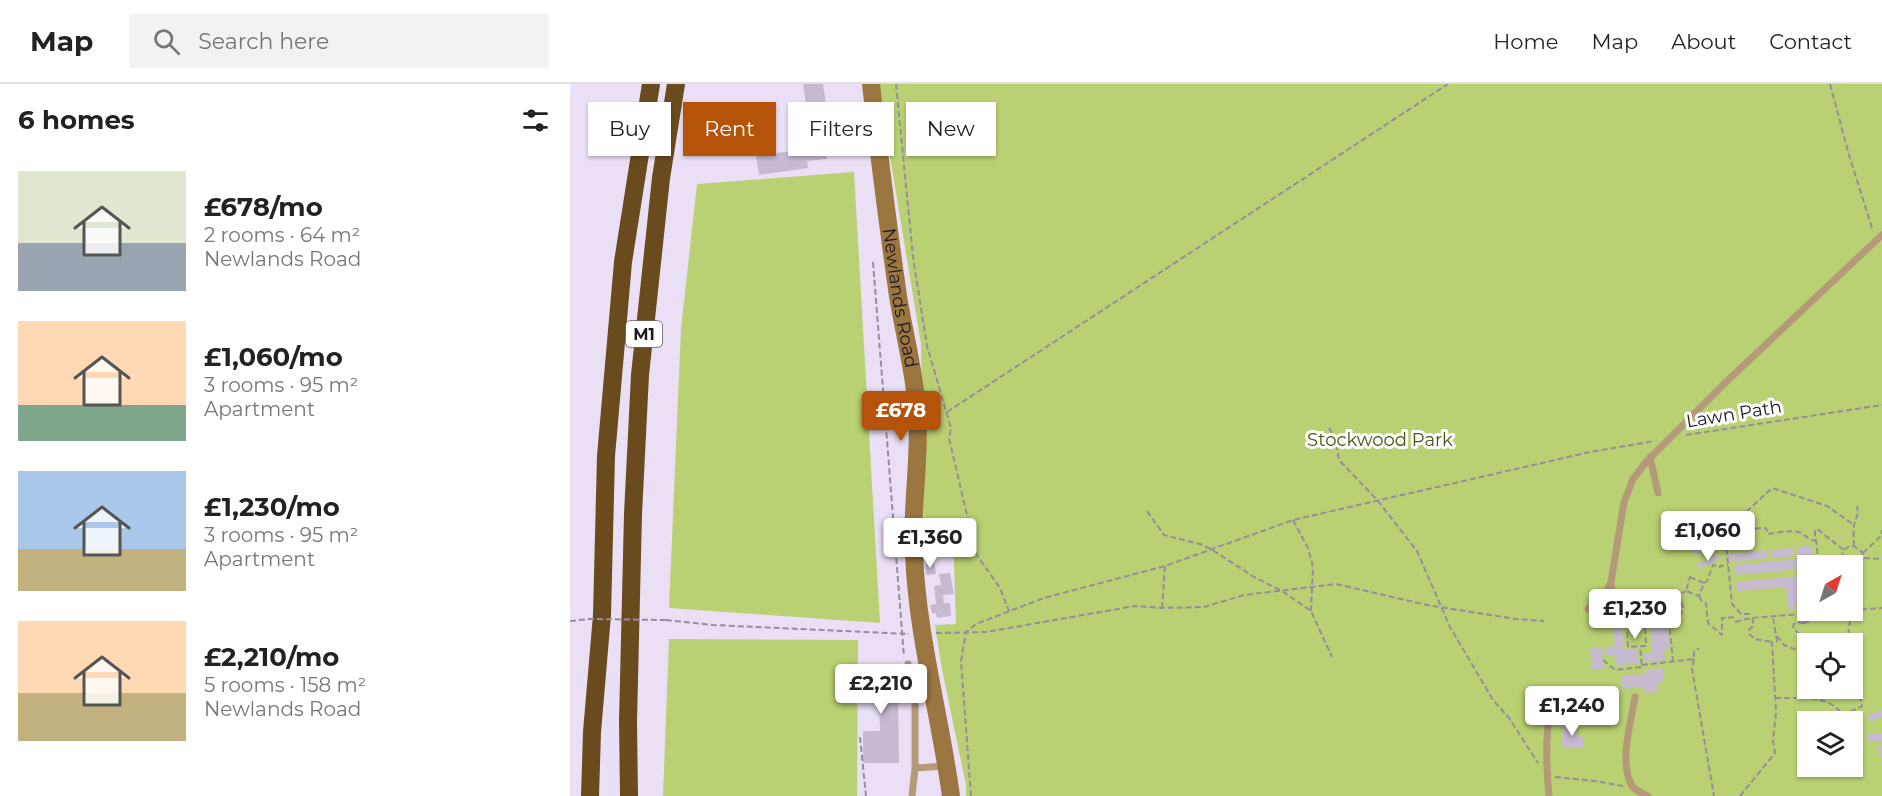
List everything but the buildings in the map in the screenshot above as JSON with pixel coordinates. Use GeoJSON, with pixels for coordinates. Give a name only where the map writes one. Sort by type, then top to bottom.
{"type":"FeatureCollection","features":[{"type":"Feature","properties":{"kind":"highway","name":"M1"},"geometry":{"type":"LineString","coordinates":[[598,796],[606,456],[621,283],[651,84]]}},
{"type":"Feature","properties":{"kind":"highway","name":"M1"},"geometry":{"type":"LineString","coordinates":[[629,796],[628,721],[633,514],[640,375],[661,178],[676,84]]}},
{"type":"Feature","properties":{"kind":"highway"},"geometry":{"type":"LineString","coordinates":[[590,796],[592,732],[600,655]]}},
{"type":"Feature","properties":{"kind":"main road","name":"Newlands Road"},"geometry":{"type":"LineString","coordinates":[[871,84],[890,240],[917,408],[919,445],[914,554],[922,634],[951,796]]}},
{"type":"Feature","properties":{"kind":"lane"},"geometry":{"type":"LineString","coordinates":[[1588,609],[1606,592],[1611,582],[1624,502],[1633,479],[1650,457],[1734,374],[1879,238],[1882,249]]}},
{"type":"Feature","properties":{"kind":"lane"},"geometry":{"type":"LineString","coordinates":[[1650,457],[1658,493]]}},
{"type":"Feature","properties":{"kind":"lane"},"geometry":{"type":"LineString","coordinates":[[1611,582],[1614,603]]}},
{"type":"Feature","properties":{"kind":"lane"},"geometry":{"type":"LineString","coordinates":[[908,664],[915,704],[915,768],[912,796]]}},
{"type":"Feature","properties":{"kind":"lane"},"geometry":{"type":"LineString","coordinates":[[1635,697],[1626,754],[1630,783],[1635,792],[1647,796]]}},
{"type":"Feature","properties":{"kind":"lane"},"geometry":{"type":"LineString","coordinates":[[1549,796],[1548,722],[1551,705]]}},
{"type":"Feature","properties":{"kind":"lane"},"geometry":{"type":"LineString","coordinates":[[915,768],[947,766]]}},
{"type":"Feature","properties":{"kind":"path"},"geometry":{"type":"LineString","coordinates":[[896,84],[913,257],[927,346],[951,428],[949,438],[976,554],[1000,588],[1009,611]]}},
{"type":"Feature","properties":{"kind":"path"},"geometry":{"type":"LineString","coordinates":[[947,412],[1448,84]]}},
{"type":"Feature","properties":{"kind":"path"},"geometry":{"type":"LineString","coordinates":[[1830,84],[1849,155],[1879,238]]}},
{"type":"Feature","properties":{"kind":"path"},"geometry":{"type":"LineString","coordinates":[[873,262],[903,655],[908,664]]}},
{"type":"Feature","properties":{"kind":"path","name":"Lawn Path"},"geometry":{"type":"LineString","coordinates":[[966,632],[976,624],[1044,598],[1166,566],[1293,520],[1590,452],[1882,405]]}},
{"type":"Feature","properties":{"kind":"path"},"geometry":{"type":"LineString","coordinates":[[1329,429],[1336,441],[1339,460],[1378,501],[1417,551],[1450,627],[1493,700],[1509,718],[1547,776],[1595,781],[1635,792]]}},
{"type":"Feature","properties":{"kind":"path"},"geometry":{"type":"LineString","coordinates":[[1730,532],[1732,525],[1772,488],[1827,506],[1854,525]]}},
{"type":"Feature","properties":{"kind":"path"},"geometry":{"type":"LineString","coordinates":[[1854,546],[1854,525],[1859,512],[1857,506]]}},
{"type":"Feature","properties":{"kind":"path"},"geometry":{"type":"LineString","coordinates":[[1147,511],[1164,535],[1211,549],[1254,578],[1282,591],[1311,611]]}},
{"type":"Feature","properties":{"kind":"path"},"geometry":{"type":"LineString","coordinates":[[1293,520],[1308,548],[1313,567],[1311,611],[1332,657]]}},
{"type":"Feature","properties":{"kind":"path"},"geometry":{"type":"LineString","coordinates":[[1730,532],[1733,532],[1737,539],[1745,538],[1747,529],[1766,528],[1768,534],[1794,532],[1802,533],[1809,540],[1815,541],[1816,539]]}},
{"type":"Feature","properties":{"kind":"path"},"geometry":{"type":"LineString","coordinates":[[1818,555],[1815,530],[1817,529],[1844,550]]}},
{"type":"Feature","properties":{"kind":"path"},"geometry":{"type":"LineString","coordinates":[[1843,555],[1844,550],[1854,546],[1863,553],[1881,536],[1882,530]]}},
{"type":"Feature","properties":{"kind":"path"},"geometry":{"type":"LineString","coordinates":[[1730,532],[1725,533],[1732,604],[1741,614],[1750,614]]}},
{"type":"Feature","properties":{"kind":"path"},"geometry":{"type":"LineString","coordinates":[[1863,558],[1882,559]]}},
{"type":"Feature","properties":{"kind":"path"},"geometry":{"type":"LineString","coordinates":[[1699,596],[1713,565],[1720,567],[1728,565]]}},
{"type":"Feature","properties":{"kind":"path"},"geometry":{"type":"LineString","coordinates":[[1162,608],[1166,566]]}},
{"type":"Feature","properties":{"kind":"path"},"geometry":{"type":"LineString","coordinates":[[1673,662],[1669,620],[1681,616],[1683,607],[1678,595],[1686,591],[1690,577],[1704,583]]}},
{"type":"Feature","properties":{"kind":"path"},"geometry":{"type":"LineString","coordinates":[[570,621],[666,620],[712,625],[902,634],[986,632],[1135,606],[1204,607],[1244,595],[1336,584],[1416,603],[1516,619],[1544,621]]}},
{"type":"Feature","properties":{"kind":"path"},"geometry":{"type":"LineString","coordinates":[[1686,591],[1699,596],[1706,603],[1708,623],[1722,635],[1722,618],[1736,617]]}},
{"type":"Feature","properties":{"kind":"path"},"geometry":{"type":"LineString","coordinates":[[1863,609],[1882,608]]}},
{"type":"Feature","properties":{"kind":"path"},"geometry":{"type":"LineString","coordinates":[[1741,614],[1735,622],[1752,618],[1797,615]]}},
{"type":"Feature","properties":{"kind":"path"},"geometry":{"type":"LineString","coordinates":[[1752,618],[1754,625],[1749,630],[1749,634],[1755,639],[1772,642],[1777,641],[1773,617]]}},
{"type":"Feature","properties":{"kind":"path"},"geometry":{"type":"LineString","coordinates":[[1799,633],[1794,627],[1797,622],[1810,621]]}},
{"type":"Feature","properties":{"kind":"path"},"geometry":{"type":"LineString","coordinates":[[1645,628],[1647,646],[1640,647],[1628,647],[1627,630],[1645,628]]}},
{"type":"Feature","properties":{"kind":"path"},"geometry":{"type":"LineString","coordinates":[[966,632],[961,661],[971,796]]}},
{"type":"Feature","properties":{"kind":"path"},"geometry":{"type":"LineString","coordinates":[[1777,636],[1784,645],[1797,650]]}},
{"type":"Feature","properties":{"kind":"path"},"geometry":{"type":"LineString","coordinates":[[1740,796],[1775,753],[1773,741],[1776,712],[1772,642]]}},
{"type":"Feature","properties":{"kind":"path"},"geometry":{"type":"LineString","coordinates":[[1640,647],[1642,665]]}},
{"type":"Feature","properties":{"kind":"path"},"geometry":{"type":"LineString","coordinates":[[1699,648],[1694,652],[1692,669],[1714,796]]}},
{"type":"Feature","properties":{"kind":"path"},"geometry":{"type":"LineString","coordinates":[[1603,660],[1615,670],[1694,659]]}},
{"type":"Feature","properties":{"kind":"path"},"geometry":{"type":"LineString","coordinates":[[1775,698],[1797,698]]}},
{"type":"Feature","properties":{"kind":"path"},"geometry":{"type":"LineString","coordinates":[[1824,699],[1833,703],[1843,715],[1862,706],[1861,699]]}},
{"type":"Feature","properties":{"kind":"path"},"geometry":{"type":"LineString","coordinates":[[860,737],[866,796]]}},
{"type":"Feature","properties":{"kind":"green space","name":"Stockwood Park"},"geometry":{"type":"Polygon","coordinates":[[[878,84],[1882,84],[1882,796],[966,796],[966,785],[935,625],[956,624],[953,533],[924,532],[921,344],[890,156],[894,156],[894,102],[881,102],[878,84]]]}},
{"type":"Feature","properties":{"kind":"green space"},"geometry":{"type":"Polygon","coordinates":[[[854,172],[880,623],[669,608],[681,329],[697,184],[854,172]]]}},
{"type":"Feature","properties":{"kind":"green space"},"geometry":{"type":"Polygon","coordinates":[[[669,639],[858,640],[857,796],[663,796],[669,639]]]}}]}
